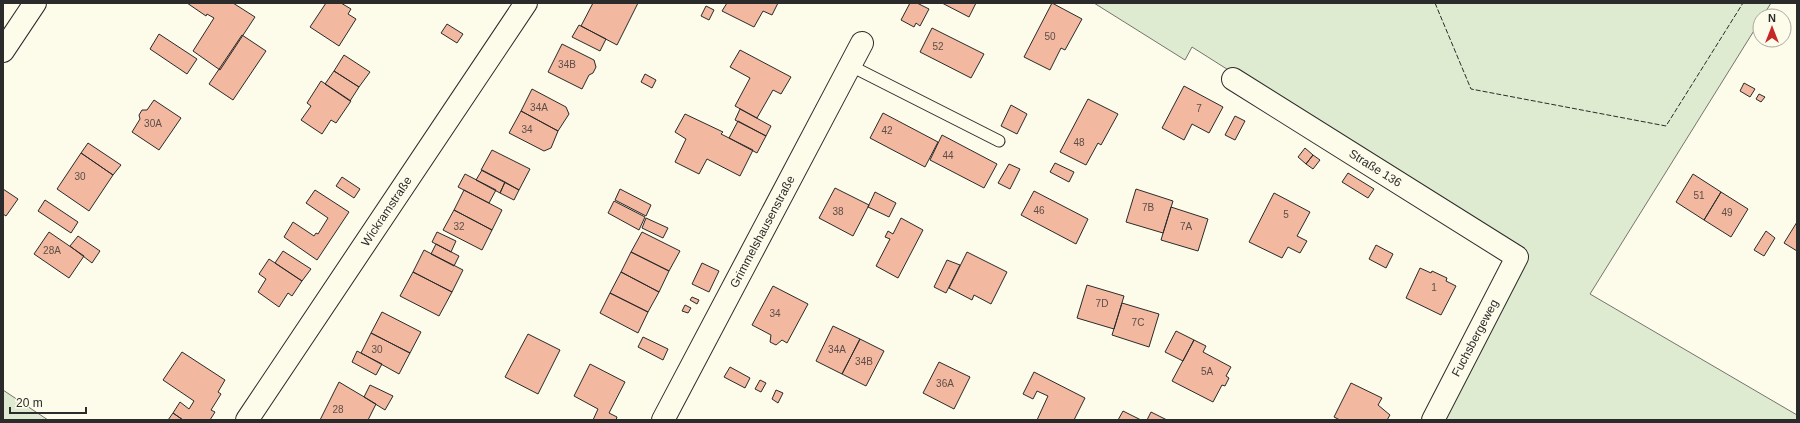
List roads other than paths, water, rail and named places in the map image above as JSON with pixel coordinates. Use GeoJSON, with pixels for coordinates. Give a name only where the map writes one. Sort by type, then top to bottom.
{"type":"FeatureCollection","features":[{"type":"Feature","properties":{"kind":"street"},"geometry":{"type":"LineString","coordinates":[[3,51],[35,3]]}},
{"type":"Feature","properties":{"kind":"street","name":"Wickramstraße"},"geometry":{"type":"LineString","coordinates":[[247,420],[526,3]]}},
{"type":"Feature","properties":{"kind":"street","name":"Grimmelshausenstraße"},"geometry":{"type":"LineString","coordinates":[[663,420],[862,44]]}},
{"type":"Feature","properties":{"kind":"street","name":"Straße 136"},"geometry":{"type":"LineString","coordinates":[[1233,79],[1517,257]]}},
{"type":"Feature","properties":{"kind":"street","name":"Fuchsbergeweg"},"geometry":{"type":"LineString","coordinates":[[1433,420],[1517,257]]}},
{"type":"Feature","properties":{"kind":"lane"},"geometry":{"type":"LineString","coordinates":[[850,66],[999,141]]}}]}
